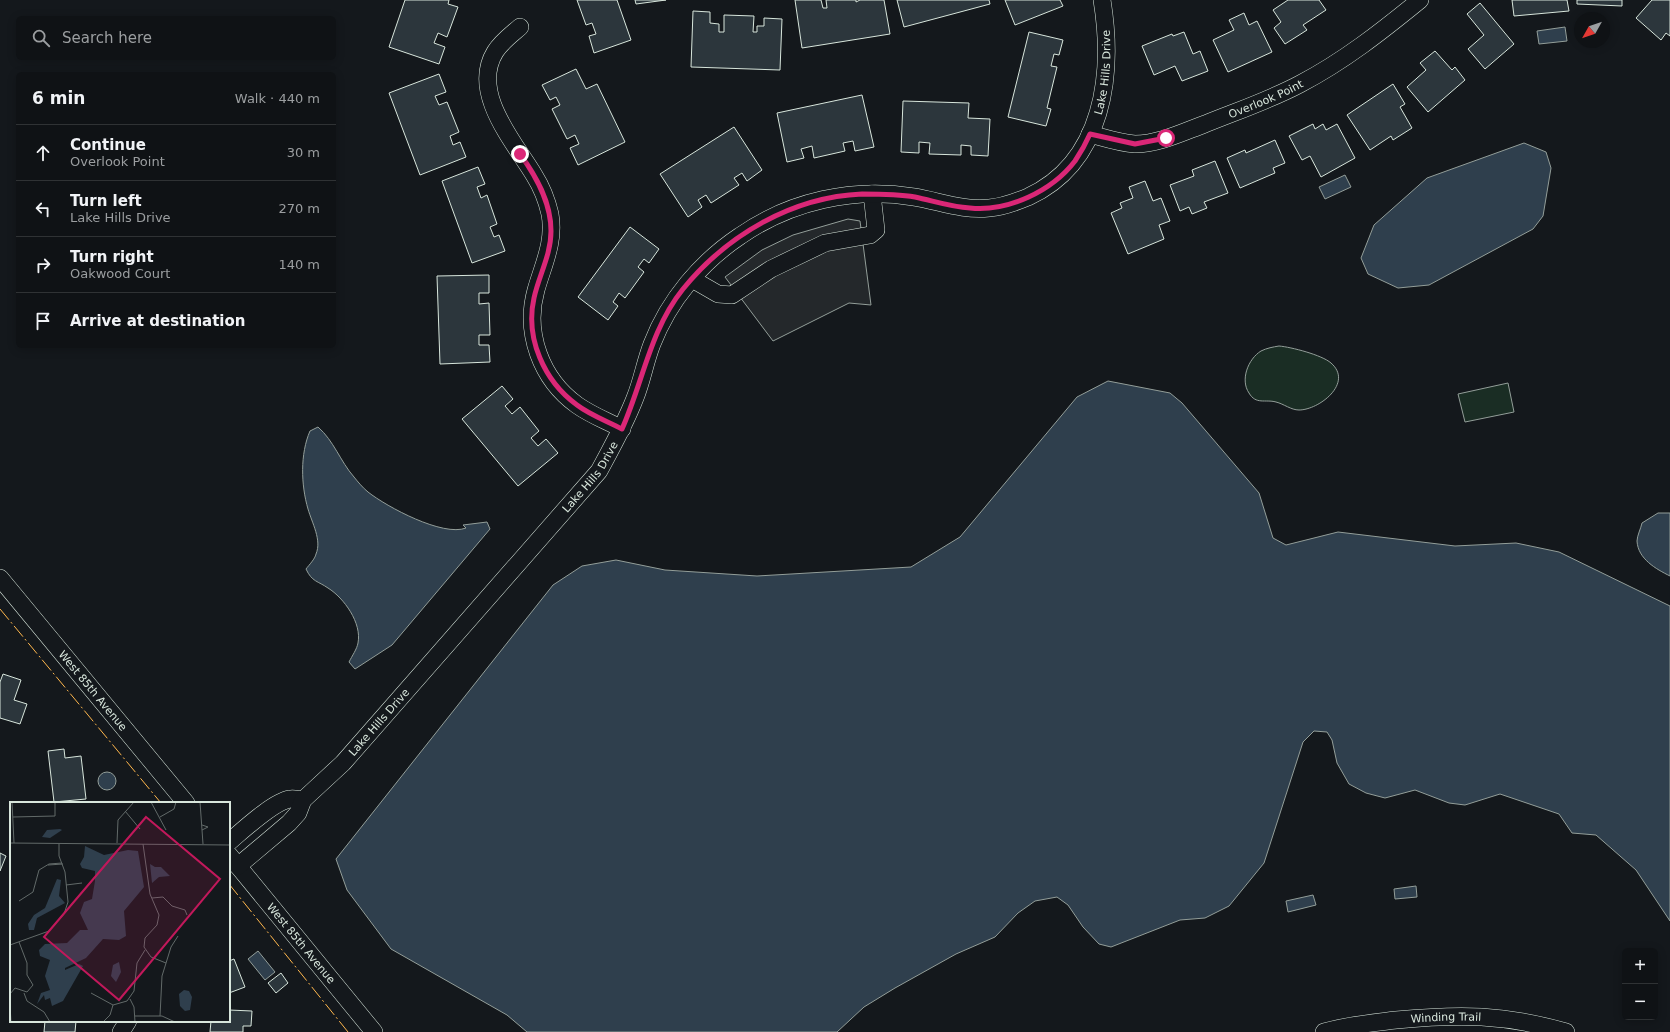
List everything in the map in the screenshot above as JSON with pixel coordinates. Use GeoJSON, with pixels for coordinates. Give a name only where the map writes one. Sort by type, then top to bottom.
{"type":"FeatureCollection","features":[{"type":"Feature","properties":{"kind":"street","name":"Lake Hills Drive"},"geometry":{"type":"LineString","coordinates":[[234,860],[289,823],[298,813],[303,800],[343,763],[599,471],[622,429],[636,396],[646,361],[657,332],[673,304],[692,279],[713,257],[741,235],[788,210],[844,195],[872,194],[914,197],[941,204],[972,209],[990,208],[1006,205],[1031,195],[1052,183],[1074,161],[1090,134],[1100,105],[1106,62],[1106,28],[1102,0]]}},
{"type":"Feature","properties":{"kind":"street","name":"Overlook Point"},"geometry":{"type":"LineString","coordinates":[[1090,134],[1128,143],[1151,142],[1266,100],[1300,84],[1346,58],[1420,0]]}},
{"type":"Feature","properties":{"kind":"street"},"geometry":{"type":"LineString","coordinates":[[520,26],[495,52],[490,63],[489,76],[491,99],[495,111],[513,144],[535,176],[550,214],[550,245],[534,298],[532,312],[534,340],[545,369],[564,395],[593,415],[622,429]]}},
{"type":"Feature","properties":{"kind":"street"},"geometry":{"type":"LineString","coordinates":[[692,279],[718,294],[732,295],[771,269],[825,243],[870,235],[876,230],[872,194]]}},
{"type":"Feature","properties":{"kind":"street","name":"West 85th Avenue"},"geometry":{"type":"LineString","coordinates":[[0,578],[185,802]]}},
{"type":"Feature","properties":{"kind":"street"},"geometry":{"type":"LineString","coordinates":[[230,841],[261,816],[280,804],[290,799],[303,800]]}},
{"type":"Feature","properties":{"kind":"street","name":"West 85th Avenue"},"geometry":{"type":"LineString","coordinates":[[234,860],[374,1032]]}},
{"type":"Feature","properties":{"kind":"street","name":"Winding Trail"},"geometry":{"type":"LineString","coordinates":[[1324,1032],[1347,1026],[1440,1016],[1487,1016],[1533,1022],[1566,1032]]}},
{"type":"Feature","properties":{"kind":"street"},"geometry":{"type":"LineString","coordinates":[[121,1032],[127,1022]]}},
{"type":"Feature","properties":{"kind":"green space"},"geometry":{"type":"Polygon","coordinates":[[[1279,346],[1314,354],[1331,363],[1337,371],[1339,379],[1331,394],[1316,405],[1307,409],[1299,410],[1276,402],[1261,401],[1252,397],[1246,388],[1245,382],[1245,376],[1249,364],[1261,351],[1279,346]]]}},
{"type":"Feature","properties":{"kind":"green space"},"geometry":{"type":"Polygon","coordinates":[[[1508,383],[1514,412],[1465,422],[1458,394],[1508,383]]]}},
{"type":"Feature","properties":{"kind":"shaded area"},"geometry":{"type":"Polygon","coordinates":[[[848,219],[860,221],[871,305],[849,303],[773,341],[725,277],[762,250],[793,235],[848,219]]]}},
{"type":"Feature","properties":{"kind":"water"},"geometry":{"type":"Polygon","coordinates":[[[1565,27],[1567,41],[1539,44],[1537,31],[1565,27]]]}},
{"type":"Feature","properties":{"kind":"water"},"geometry":{"type":"Polygon","coordinates":[[[1524,143],[1546,152],[1551,168],[1543,216],[1533,229],[1429,285],[1398,288],[1368,274],[1361,258],[1374,225],[1427,178],[1524,143]]]}},
{"type":"Feature","properties":{"kind":"water"},"geometry":{"type":"Polygon","coordinates":[[[1345,175],[1351,187],[1325,199],[1319,187],[1345,175]]]}},
{"type":"Feature","properties":{"kind":"water"},"geometry":{"type":"Polygon","coordinates":[[[1108,381],[1170,393],[1182,403],[1259,493],[1273,538],[1286,545],[1338,532],[1455,546],[1516,543],[1559,552],[1670,606],[1670,921],[1636,870],[1596,835],[1572,833],[1559,814],[1500,794],[1465,805],[1449,803],[1415,790],[1385,798],[1366,793],[1349,784],[1337,763],[1332,740],[1327,732],[1314,731],[1303,742],[1264,863],[1229,906],[1205,918],[1180,920],[1111,947],[1099,944],[1083,927],[1068,905],[1057,897],[1035,901],[1018,913],[995,937],[956,954],[895,988],[864,1007],[837,1032],[527,1032],[507,1015],[391,949],[347,890],[336,859],[553,585],[582,566],[616,560],[665,570],[757,576],[911,567],[960,537],[1077,397],[1108,381]]]}},
{"type":"Feature","properties":{"kind":"water"},"geometry":{"type":"Polygon","coordinates":[[[318,427],[328,438],[349,471],[361,485],[368,492],[388,505],[430,525],[456,530],[466,528],[463,525],[487,522],[490,529],[392,645],[355,669],[349,662],[356,650],[359,635],[354,619],[340,598],[334,592],[313,579],[306,569],[315,556],[318,549],[318,543],[304,490],[303,459],[304,450],[310,431],[318,427]]]}},
{"type":"Feature","properties":{"kind":"water"},"geometry":{"type":"Polygon","coordinates":[[[1658,513],[1670,513],[1670,576],[1649,563],[1644,558],[1638,547],[1637,539],[1642,523],[1658,513]]]}},
{"type":"Feature","properties":{"kind":"water"},"geometry":{"type":"Polygon","coordinates":[[[107,772],[113,775],[116,781],[113,787],[107,790],[101,787],[98,781],[101,775],[107,772]]]}},
{"type":"Feature","properties":{"kind":"water"},"geometry":{"type":"Polygon","coordinates":[[[1416,886],[1417,897],[1395,899],[1394,889],[1416,886]]]}},
{"type":"Feature","properties":{"kind":"water"},"geometry":{"type":"Polygon","coordinates":[[[1313,895],[1316,905],[1288,912],[1286,901],[1313,895]]]}},
{"type":"Feature","properties":{"kind":"water"},"geometry":{"type":"Polygon","coordinates":[[[258,951],[275,972],[265,980],[248,959],[258,951]]]}},
{"type":"Feature","properties":{"kind":"building"},"geometry":{"type":"Polygon","coordinates":[[[405,0],[449,0],[448,4],[458,7],[447,37],[438,33],[434,43],[445,47],[439,64],[389,47],[405,0]]]}},
{"type":"Feature","properties":{"kind":"building"},"geometry":{"type":"Polygon","coordinates":[[[577,0],[617,0],[631,40],[594,53],[589,36],[596,34],[592,23],[586,25],[577,0]]]}},
{"type":"Feature","properties":{"kind":"building"},"geometry":{"type":"Polygon","coordinates":[[[635,0],[666,0],[636,4],[635,0]]]}},
{"type":"Feature","properties":{"kind":"building"},"geometry":{"type":"Polygon","coordinates":[[[795,0],[821,0],[823,8],[827,8],[826,0],[856,0],[856,2],[860,0],[884,0],[890,34],[802,48],[795,0]]]}},
{"type":"Feature","properties":{"kind":"building"},"geometry":{"type":"Polygon","coordinates":[[[897,0],[989,0],[990,4],[904,27],[897,0]]]}},
{"type":"Feature","properties":{"kind":"building"},"geometry":{"type":"Polygon","coordinates":[[[1005,0],[1060,0],[1063,6],[1015,25],[1005,0]]]}},
{"type":"Feature","properties":{"kind":"building"},"geometry":{"type":"Polygon","coordinates":[[[1288,0],[1319,0],[1326,10],[1303,25],[1307,30],[1285,44],[1274,28],[1281,22],[1273,10],[1288,0]]]}},
{"type":"Feature","properties":{"kind":"building"},"geometry":{"type":"Polygon","coordinates":[[[1512,0],[1567,0],[1569,11],[1514,16],[1512,0]]]}},
{"type":"Feature","properties":{"kind":"building"},"geometry":{"type":"Polygon","coordinates":[[[1577,0],[1622,0],[1622,6],[1577,4],[1577,0]]]}},
{"type":"Feature","properties":{"kind":"building"},"geometry":{"type":"Polygon","coordinates":[[[1652,0],[1670,0],[1670,36],[1666,33],[1661,40],[1636,18],[1652,0]]]}},
{"type":"Feature","properties":{"kind":"building"},"geometry":{"type":"Polygon","coordinates":[[[1480,3],[1514,44],[1485,69],[1468,49],[1484,35],[1467,14],[1480,3]]]}},
{"type":"Feature","properties":{"kind":"building"},"geometry":{"type":"Polygon","coordinates":[[[693,11],[710,12],[710,23],[719,24],[719,32],[724,32],[724,15],[754,16],[753,32],[757,32],[757,26],[764,26],[764,18],[782,19],[780,70],[691,67],[693,11]]]}},
{"type":"Feature","properties":{"kind":"building"},"geometry":{"type":"Polygon","coordinates":[[[1244,13],[1249,25],[1257,21],[1272,52],[1228,72],[1213,40],[1234,30],[1229,20],[1244,13]]]}},
{"type":"Feature","properties":{"kind":"building"},"geometry":{"type":"Polygon","coordinates":[[[1029,32],[1063,40],[1059,55],[1054,54],[1051,66],[1057,67],[1047,108],[1051,109],[1046,126],[1008,117],[1029,32]]]}},
{"type":"Feature","properties":{"kind":"building"},"geometry":{"type":"Polygon","coordinates":[[[1184,32],[1193,54],[1200,51],[1208,71],[1182,81],[1175,66],[1154,75],[1142,46],[1172,34],[1173,36],[1184,32]]]}},
{"type":"Feature","properties":{"kind":"building"},"geometry":{"type":"Polygon","coordinates":[[[1435,51],[1452,70],[1455,67],[1465,80],[1428,112],[1407,87],[1426,70],[1420,63],[1435,51]]]}},
{"type":"Feature","properties":{"kind":"building"},"geometry":{"type":"Polygon","coordinates":[[[576,69],[586,89],[597,84],[625,142],[578,165],[570,148],[579,144],[575,135],[567,139],[552,109],[560,105],[556,97],[550,100],[542,85],[576,69]]]}},
{"type":"Feature","properties":{"kind":"building"},"geometry":{"type":"Polygon","coordinates":[[[439,74],[446,92],[435,96],[439,105],[447,102],[459,132],[450,136],[453,145],[460,142],[466,157],[420,175],[389,93],[439,74]]]}},
{"type":"Feature","properties":{"kind":"building"},"geometry":{"type":"Polygon","coordinates":[[[1393,84],[1405,104],[1400,107],[1412,128],[1393,140],[1391,136],[1370,150],[1347,115],[1393,84]]]}},
{"type":"Feature","properties":{"kind":"building"},"geometry":{"type":"Polygon","coordinates":[[[862,95],[874,147],[855,151],[853,141],[843,143],[845,151],[814,158],[812,146],[801,149],[804,158],[787,162],[777,113],[862,95]]]}},
{"type":"Feature","properties":{"kind":"building"},"geometry":{"type":"Polygon","coordinates":[[[903,101],[969,103],[968,118],[990,119],[988,156],[971,155],[971,146],[961,145],[961,155],[929,154],[930,143],[919,142],[919,153],[901,152],[903,101]]]}},
{"type":"Feature","properties":{"kind":"building"},"geometry":{"type":"Polygon","coordinates":[[[1313,124],[1315,129],[1323,124],[1326,130],[1337,124],[1355,158],[1321,177],[1310,156],[1302,160],[1289,136],[1313,124]]]}},
{"type":"Feature","properties":{"kind":"building"},"geometry":{"type":"Polygon","coordinates":[[[734,127],[762,170],[747,181],[742,173],[734,178],[739,185],[711,203],[706,195],[698,200],[702,207],[688,217],[660,174],[734,127]]]}},
{"type":"Feature","properties":{"kind":"building"},"geometry":{"type":"Polygon","coordinates":[[[1275,140],[1285,163],[1273,168],[1275,173],[1240,188],[1227,158],[1245,150],[1246,153],[1275,140]]]}},
{"type":"Feature","properties":{"kind":"building"},"geometry":{"type":"Polygon","coordinates":[[[1215,161],[1228,193],[1204,202],[1207,208],[1192,214],[1189,207],[1180,211],[1170,185],[1194,176],[1192,170],[1215,161]]]}},
{"type":"Feature","properties":{"kind":"building"},"geometry":{"type":"Polygon","coordinates":[[[478,167],[485,184],[477,187],[481,198],[487,195],[497,224],[490,227],[494,237],[499,235],[505,251],[472,263],[442,181],[478,167]]]}},
{"type":"Feature","properties":{"kind":"building"},"geometry":{"type":"Polygon","coordinates":[[[1145,181],[1153,201],[1161,198],[1170,221],[1159,225],[1164,239],[1128,254],[1111,213],[1122,208],[1120,203],[1133,198],[1129,187],[1145,181]]]}},
{"type":"Feature","properties":{"kind":"building"},"geometry":{"type":"Polygon","coordinates":[[[630,227],[659,249],[649,263],[644,259],[638,267],[644,272],[625,298],[619,293],[613,302],[618,306],[608,320],[578,297],[630,227]]]}},
{"type":"Feature","properties":{"kind":"building"},"geometry":{"type":"Polygon","coordinates":[[[489,275],[489,293],[479,293],[479,304],[489,303],[490,335],[479,335],[479,345],[489,345],[490,362],[440,364],[437,276],[489,275]]]}},
{"type":"Feature","properties":{"kind":"building"},"geometry":{"type":"Polygon","coordinates":[[[502,386],[513,399],[505,406],[512,414],[520,407],[539,431],[531,438],[538,446],[546,439],[558,453],[518,486],[462,419],[502,386]]]}},
{"type":"Feature","properties":{"kind":"building"},"geometry":{"type":"Polygon","coordinates":[[[3,674],[21,680],[14,700],[27,704],[20,724],[0,718],[0,682],[3,674]]]}},
{"type":"Feature","properties":{"kind":"building"},"geometry":{"type":"Polygon","coordinates":[[[64,749],[65,758],[81,756],[86,799],[54,802],[48,751],[64,749]]]}},
{"type":"Feature","properties":{"kind":"building"},"geometry":{"type":"Polygon","coordinates":[[[0,853],[6,856],[0,871],[0,853]]]}},
{"type":"Feature","properties":{"kind":"building"},"geometry":{"type":"Polygon","coordinates":[[[234,959],[245,987],[230,993],[230,961],[234,959]]]}},
{"type":"Feature","properties":{"kind":"building"},"geometry":{"type":"Polygon","coordinates":[[[281,973],[288,983],[276,993],[268,983],[281,973]]]}},
{"type":"Feature","properties":{"kind":"building"},"geometry":{"type":"Polygon","coordinates":[[[230,1010],[252,1011],[251,1026],[243,1026],[243,1032],[210,1032],[211,1022],[230,1022],[230,1010]]]}},
{"type":"Feature","properties":{"kind":"building"},"geometry":{"type":"Polygon","coordinates":[[[45,1022],[76,1022],[75,1032],[44,1032],[45,1022]]]}},
{"type":"Feature","properties":{"kind":"power"},"geometry":{"type":"LineString","coordinates":[[0,609],[160,802]]}},
{"type":"Feature","properties":{"kind":"power"},"geometry":{"type":"LineString","coordinates":[[230,885],[348,1032]]}},
{"type":"Feature","properties":{"kind":"route"},"geometry":{"type":"LineString","coordinates":[[520,154],[535,176],[541,188],[550,214],[550,245],[547,260],[534,298],[532,312],[534,340],[538,354],[545,369],[564,395],[593,415],[622,429],[636,396],[651,346],[663,320],[673,304],[682,291],[708,261],[727,245],[756,225],[805,204],[844,195],[899,195],[972,209],[1006,205],[1036,193],[1064,173],[1074,161],[1090,134],[1135,144],[1166,138]]}}]}
